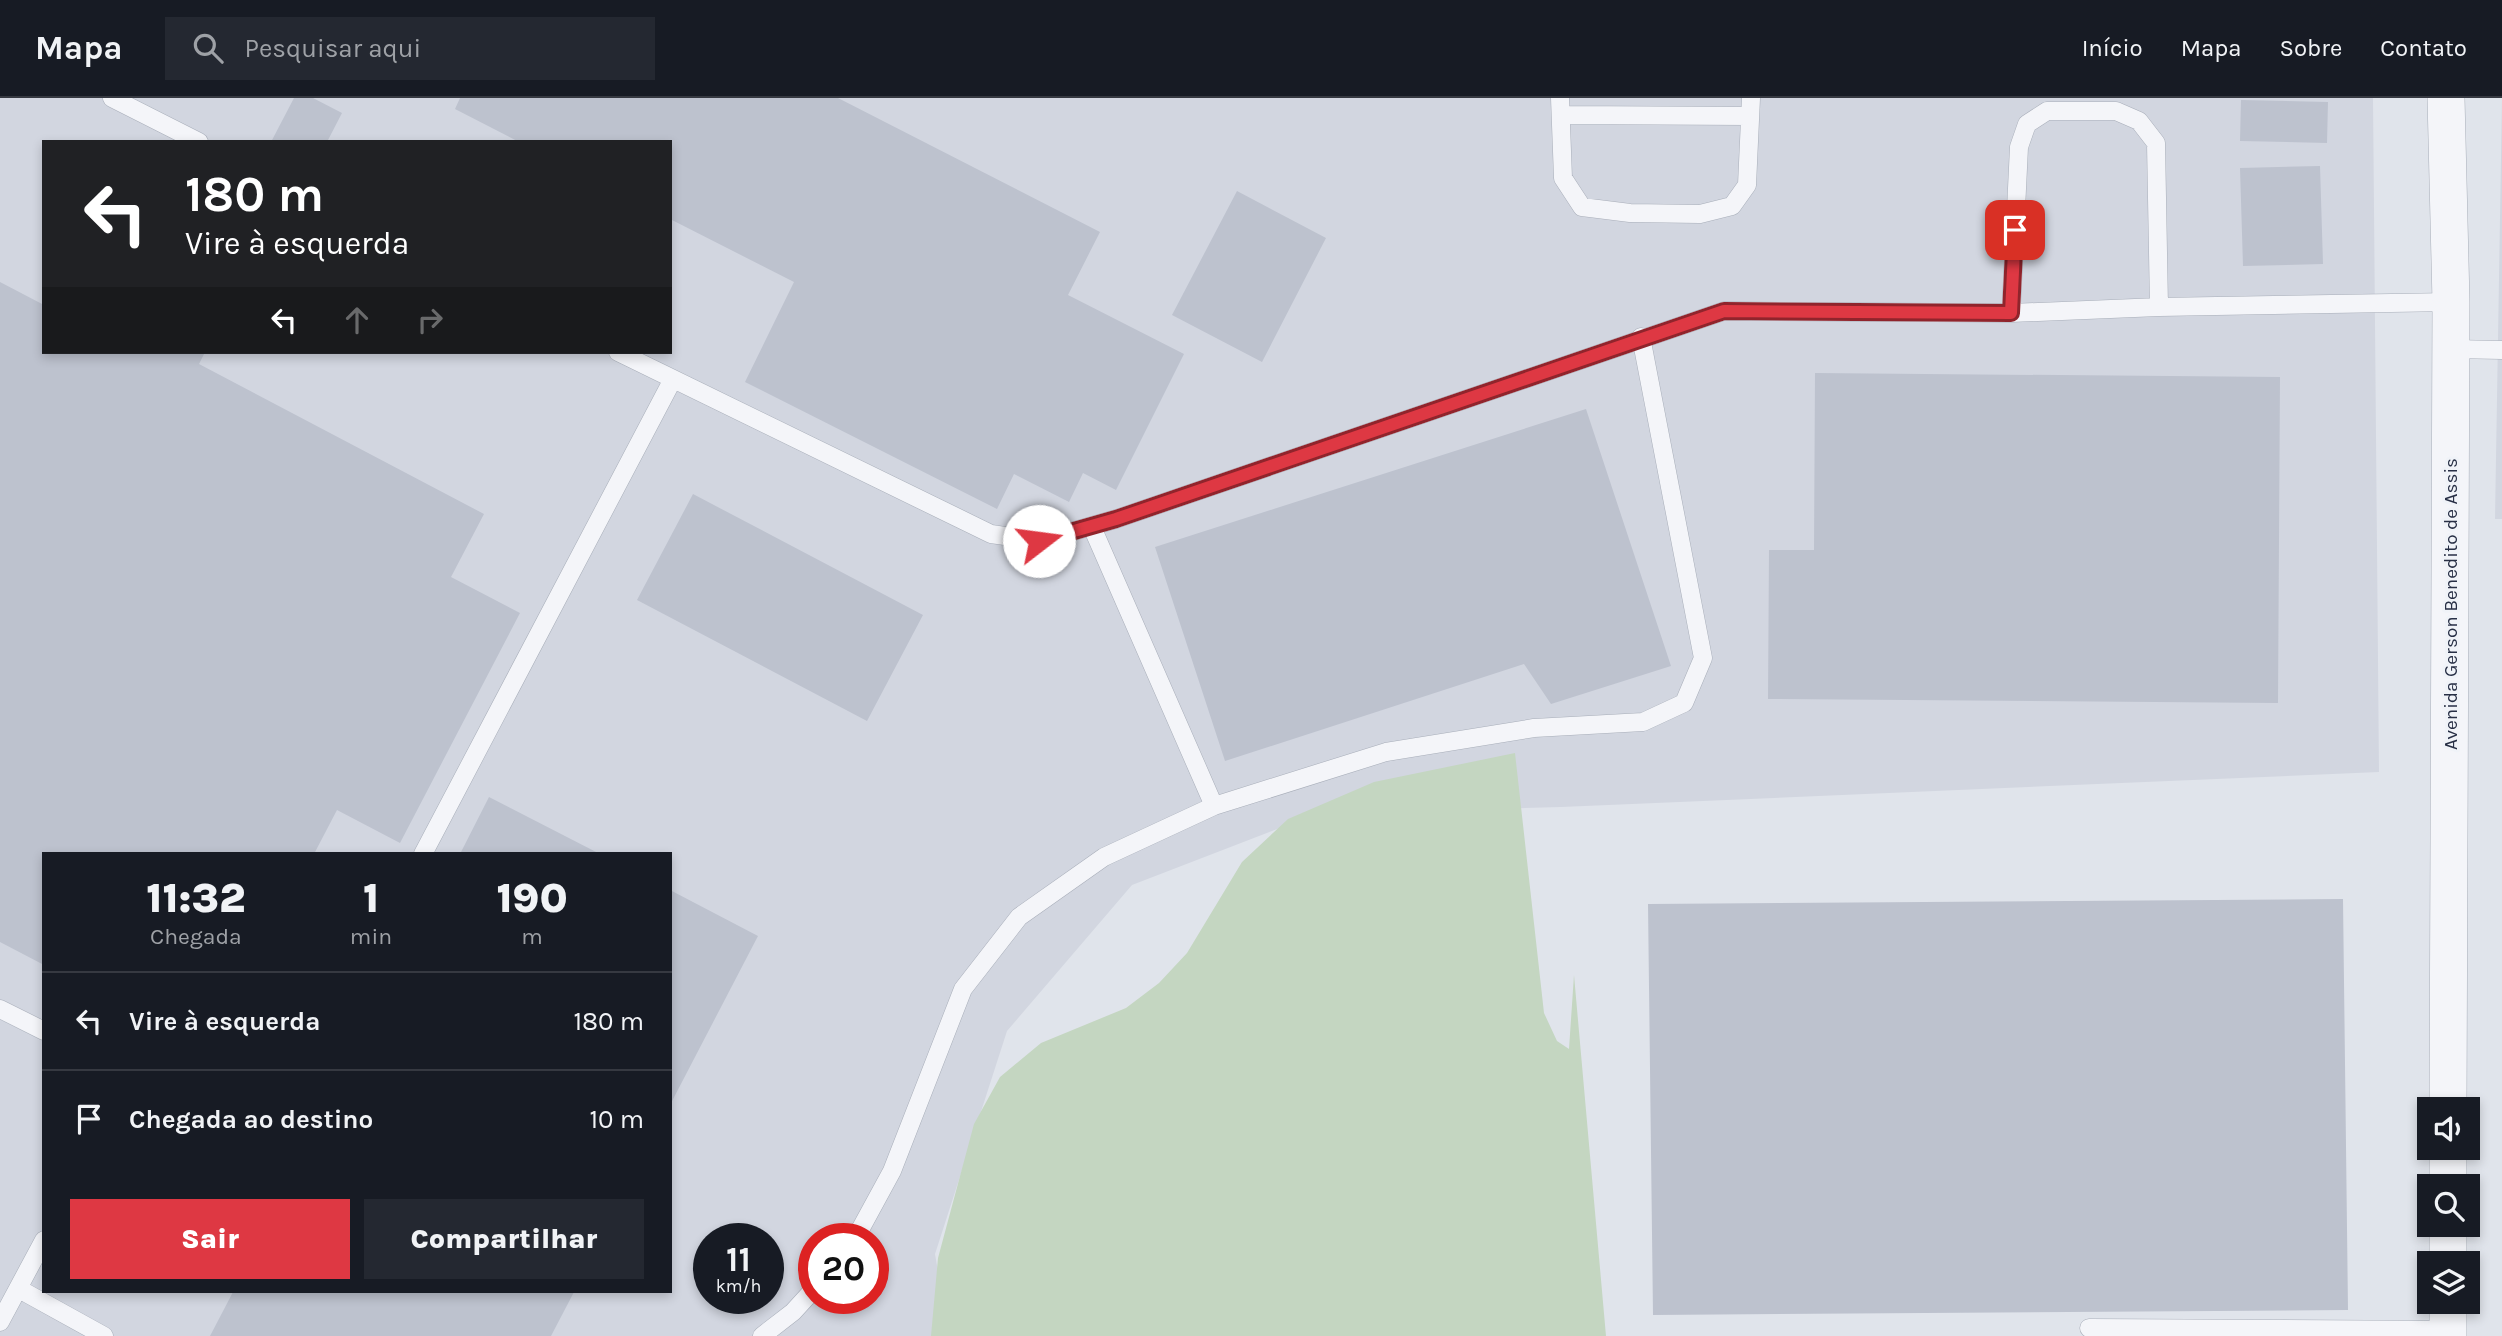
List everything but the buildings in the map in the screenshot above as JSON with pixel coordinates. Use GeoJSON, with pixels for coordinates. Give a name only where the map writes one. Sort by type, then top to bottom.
{"type":"FeatureCollection","features":[{"type":"Feature","properties":{"kind":"street","name":"Avenida Gerson Benedito de Assis"},"geometry":{"type":"LineString","coordinates":[[2446,98],[2451,302],[2448,1097]]}},
{"type":"Feature","properties":{"kind":"lane"},"geometry":{"type":"LineString","coordinates":[[112,98],[195,140]]}},
{"type":"Feature","properties":{"kind":"lane"},"geometry":{"type":"LineString","coordinates":[[1750,116],[1561,106],[1563,178],[1582,207],[1630,214],[1700,214],[1732,206],[1747,185],[1751,98]]}},
{"type":"Feature","properties":{"kind":"lane"},"geometry":{"type":"LineString","coordinates":[[2011,313],[2019,147],[2026,124],[2047,111],[2116,111],[2139,121],[2156,143],[2159,307]]}},
{"type":"Feature","properties":{"kind":"lane"},"geometry":{"type":"LineString","coordinates":[[622,354],[990,534],[1039,541],[1092,527],[1641,337],[1724,311],[2011,313],[2159,307],[2451,302]]}},
{"type":"Feature","properties":{"kind":"lane"},"geometry":{"type":"LineString","coordinates":[[864,1223],[892,1171],[963,989],[1019,917],[1104,857],[1214,806],[1386,752],[1534,728],[1643,722],[1684,703],[1703,658],[1641,337]]}},
{"type":"Feature","properties":{"kind":"lane"},"geometry":{"type":"LineString","coordinates":[[2451,349],[2502,350]]}},
{"type":"Feature","properties":{"kind":"lane"},"geometry":{"type":"LineString","coordinates":[[424,852],[673,379]]}},
{"type":"Feature","properties":{"kind":"lane"},"geometry":{"type":"LineString","coordinates":[[1092,527],[1214,806]]}},
{"type":"Feature","properties":{"kind":"lane"},"geometry":{"type":"LineString","coordinates":[[0,1009],[42,1030]]}},
{"type":"Feature","properties":{"kind":"lane"},"geometry":{"type":"LineString","coordinates":[[0,1322],[42,1244]]}},
{"type":"Feature","properties":{"kind":"lane"},"geometry":{"type":"LineString","coordinates":[[19,1289],[104,1336]]}},
{"type":"Feature","properties":{"kind":"lane"},"geometry":{"type":"LineString","coordinates":[[762,1336],[798,1307]]}},
{"type":"Feature","properties":{"kind":"lane"},"geometry":{"type":"LineString","coordinates":[[2089,1328],[2448,1323]]}},
{"type":"Feature","properties":{"kind":"shaded area"},"geometry":{"type":"Polygon","coordinates":[[[0,98],[2373,98],[2379,772],[1561,807],[1316,814],[1132,885],[1007,1031],[935,1254],[949,1336],[0,1336],[0,98]]]}},
{"type":"Feature","properties":{"kind":"shaded area"},"geometry":{"type":"Polygon","coordinates":[[[2502,98],[2502,519],[2495,519],[2502,98]]]}},
{"type":"Feature","properties":{"kind":"green space"},"geometry":{"type":"Polygon","coordinates":[[[1515,753],[1544,1013],[1557,1041],[1569,1049],[1574,975],[1606,1336],[931,1336],[938,1258],[974,1124],[1000,1077],[1041,1043],[1126,1008],[1159,983],[1187,953],[1242,862],[1288,819],[1374,782],[1515,753]]]}},
{"type":"Feature","properties":{"kind":"route"},"geometry":{"type":"LineString","coordinates":[[1039,541],[1116,519],[1641,337],[1724,311],[2011,313],[2015,230]]}}]}
